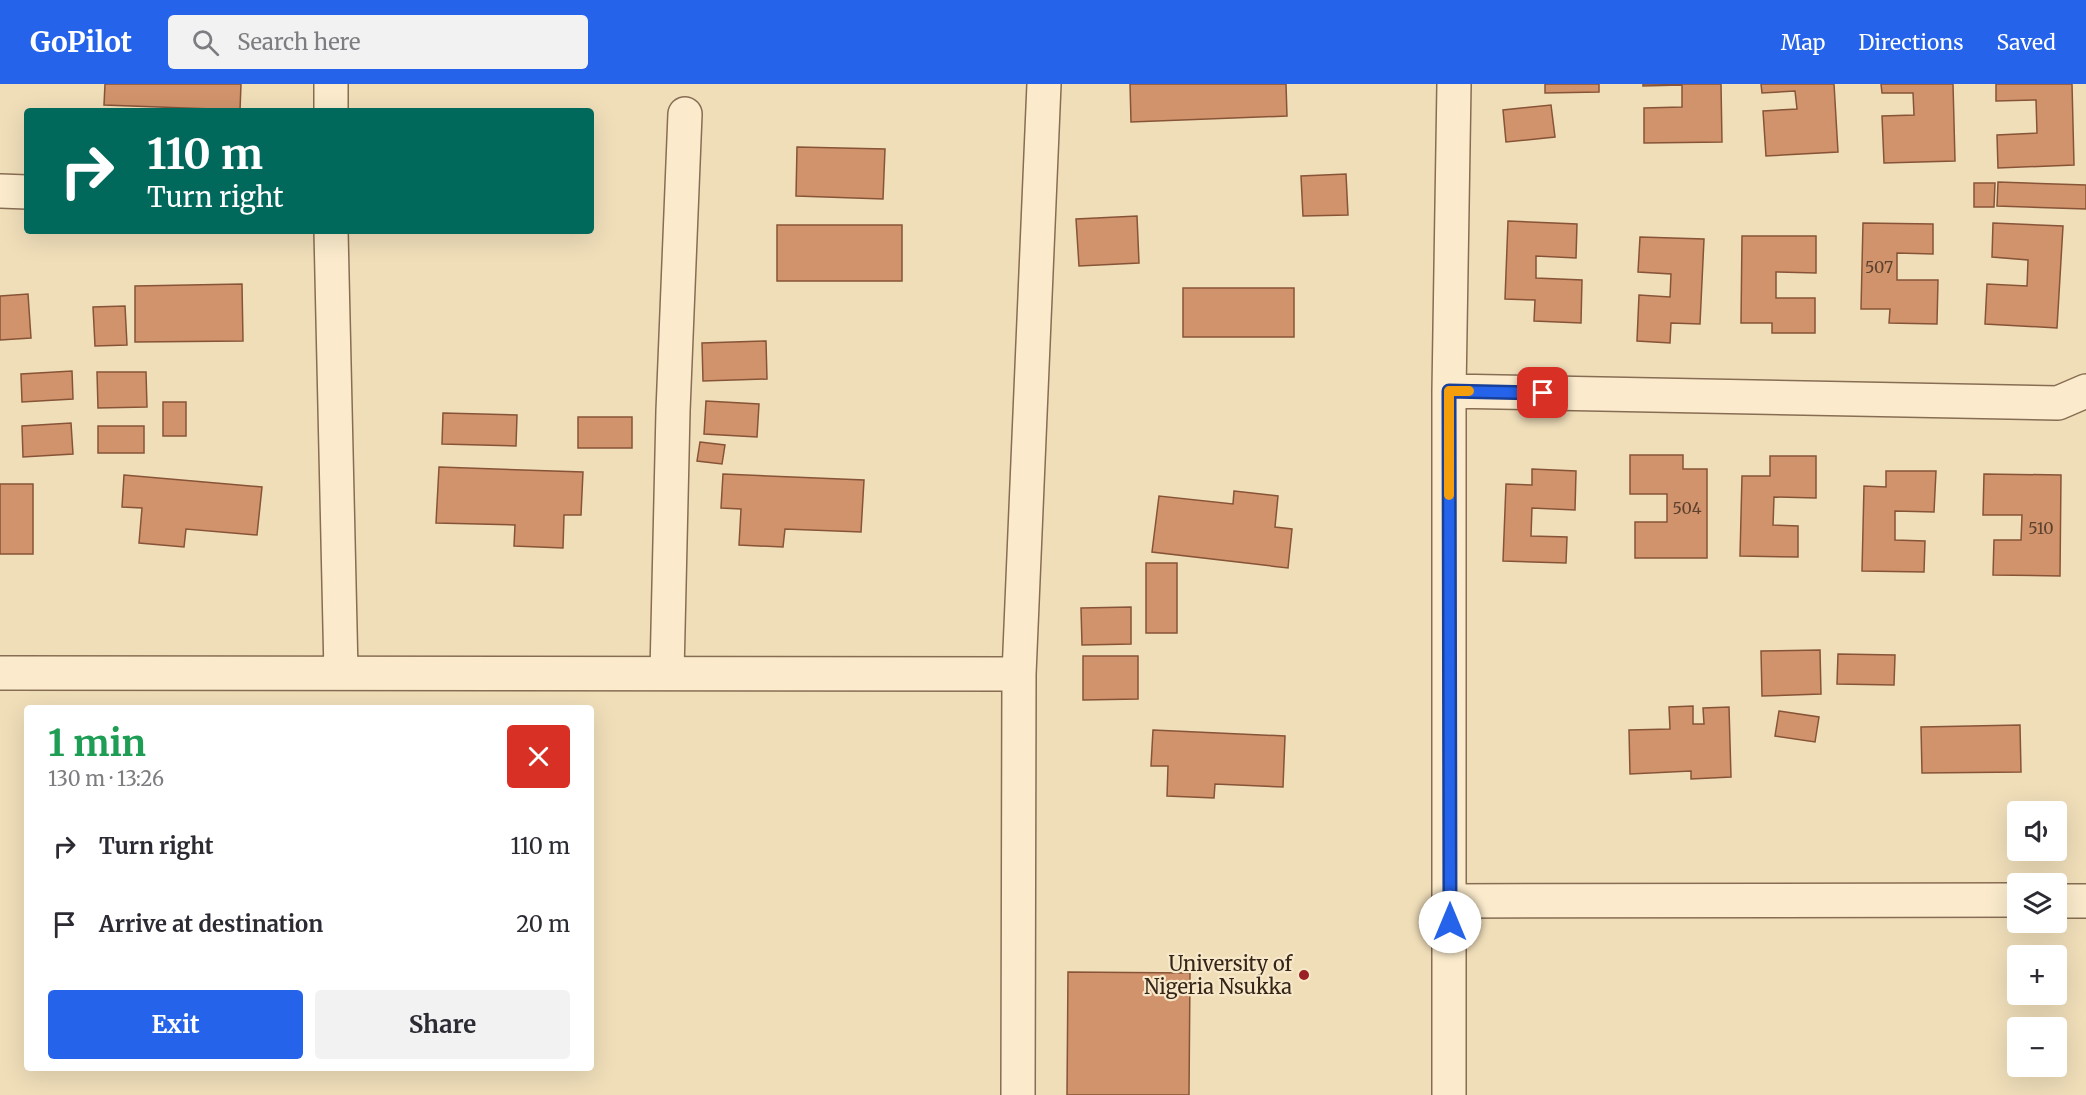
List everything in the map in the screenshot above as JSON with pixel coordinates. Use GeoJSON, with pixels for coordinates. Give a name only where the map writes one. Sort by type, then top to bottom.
{"type":"FeatureCollection","features":[{"type":"Feature","properties":{"kind":"street"},"geometry":{"type":"LineString","coordinates":[[331,84],[331,108]]}},
{"type":"Feature","properties":{"kind":"street"},"geometry":{"type":"LineString","coordinates":[[1018,1095],[1019,674],[1044,84]]}},
{"type":"Feature","properties":{"kind":"street"},"geometry":{"type":"LineString","coordinates":[[1449,1095],[1449,391],[1454,84]]}},
{"type":"Feature","properties":{"kind":"street"},"geometry":{"type":"LineString","coordinates":[[667,672],[673,411],[685,114]]}},
{"type":"Feature","properties":{"kind":"street"},"geometry":{"type":"LineString","coordinates":[[0,191],[24,192]]}},
{"type":"Feature","properties":{"kind":"street"},"geometry":{"type":"LineString","coordinates":[[331,234],[341,672]]}},
{"type":"Feature","properties":{"kind":"street"},"geometry":{"type":"LineString","coordinates":[[1449,391],[2058,404],[2086,391]]}},
{"type":"Feature","properties":{"kind":"street"},"geometry":{"type":"LineString","coordinates":[[0,672],[1019,674]]}},
{"type":"Feature","properties":{"kind":"street"},"geometry":{"type":"LineString","coordinates":[[1450,901],[2007,900]]}},
{"type":"Feature","properties":{"kind":"street"},"geometry":{"type":"LineString","coordinates":[[2067,901],[2086,901]]}},
{"type":"Feature","properties":{"kind":"building"},"geometry":{"type":"Polygon","coordinates":[[[105,84],[241,84],[240,108],[104,105],[105,84]]]}},
{"type":"Feature","properties":{"kind":"building"},"geometry":{"type":"Polygon","coordinates":[[[1130,84],[1286,84],[1287,116],[1131,122],[1130,84]]]}},
{"type":"Feature","properties":{"kind":"building"},"geometry":{"type":"Polygon","coordinates":[[[1545,84],[1599,84],[1599,92],[1545,93],[1545,84]]]}},
{"type":"Feature","properties":{"kind":"building"},"geometry":{"type":"Polygon","coordinates":[[[1643,84],[1721,84],[1722,142],[1644,143],[1644,108],[1682,107],[1682,85],[1643,86],[1643,84]]]}},
{"type":"Feature","properties":{"kind":"building"},"geometry":{"type":"Polygon","coordinates":[[[1761,84],[1834,84],[1838,152],[1766,156],[1763,111],[1797,109],[1795,91],[1762,93],[1761,84]]]}},
{"type":"Feature","properties":{"kind":"building"},"geometry":{"type":"Polygon","coordinates":[[[1881,84],[1953,84],[1955,161],[1884,163],[1882,116],[1914,115],[1913,93],[1882,93],[1881,84]]]}},
{"type":"Feature","properties":{"kind":"building"},"geometry":{"type":"Polygon","coordinates":[[[1996,84],[2072,84],[2074,165],[1998,168],[1997,135],[2037,133],[2036,100],[1996,101],[1996,84]]]}},
{"type":"Feature","properties":{"kind":"building"},"geometry":{"type":"Polygon","coordinates":[[[1551,105],[1555,137],[1506,142],[1503,110],[1551,105]]]}},
{"type":"Feature","properties":{"kind":"building"},"geometry":{"type":"Polygon","coordinates":[[[797,147],[885,149],[883,199],[796,196],[797,147]]]}},
{"type":"Feature","properties":{"kind":"building"},"geometry":{"type":"Polygon","coordinates":[[[1346,174],[1348,215],[1303,216],[1301,176],[1346,174]]]}},
{"type":"Feature","properties":{"kind":"building"},"geometry":{"type":"Polygon","coordinates":[[[1998,182],[2086,185],[2086,209],[1997,206],[1998,182]]]}},
{"type":"Feature","properties":{"kind":"building"},"geometry":{"type":"Polygon","coordinates":[[[1974,183],[1995,183],[1994,207],[1974,207],[1974,183]]]}},
{"type":"Feature","properties":{"kind":"building"},"geometry":{"type":"Polygon","coordinates":[[[1137,216],[1139,263],[1079,266],[1076,219],[1137,216]]]}},
{"type":"Feature","properties":{"kind":"building"},"geometry":{"type":"Polygon","coordinates":[[[1508,221],[1577,224],[1576,258],[1536,256],[1536,278],[1582,280],[1581,323],[1534,321],[1535,300],[1505,299],[1508,221]]]}},
{"type":"Feature","properties":{"kind":"building"},"geometry":{"type":"Polygon","coordinates":[[[1863,223],[1933,224],[1933,254],[1897,253],[1897,280],[1938,280],[1937,324],[1889,323],[1890,309],[1861,309],[1863,223]]]}},
{"type":"Feature","properties":{"kind":"building"},"geometry":{"type":"Polygon","coordinates":[[[1993,223],[2063,226],[2057,328],[1985,324],[1987,284],[2027,286],[2028,260],[1992,257],[1993,223]]]}},
{"type":"Feature","properties":{"kind":"building"},"geometry":{"type":"Polygon","coordinates":[[[777,225],[902,225],[902,281],[777,281],[777,225]]]}},
{"type":"Feature","properties":{"kind":"building"},"geometry":{"type":"Polygon","coordinates":[[[1742,236],[1816,236],[1816,273],[1776,272],[1776,298],[1815,298],[1815,333],[1772,333],[1772,323],[1741,323],[1742,236]]]}},
{"type":"Feature","properties":{"kind":"building"},"geometry":{"type":"Polygon","coordinates":[[[1640,237],[1704,239],[1700,324],[1671,323],[1670,343],[1637,341],[1639,295],[1670,297],[1671,274],[1638,272],[1640,237]]]}},
{"type":"Feature","properties":{"kind":"building"},"geometry":{"type":"Polygon","coordinates":[[[242,284],[243,341],[135,342],[135,286],[242,284]]]}},
{"type":"Feature","properties":{"kind":"building"},"geometry":{"type":"Polygon","coordinates":[[[1183,288],[1294,288],[1294,337],[1183,337],[1183,288]]]}},
{"type":"Feature","properties":{"kind":"building"},"geometry":{"type":"Polygon","coordinates":[[[28,294],[31,338],[0,340],[0,296],[28,294]]]}},
{"type":"Feature","properties":{"kind":"building"},"geometry":{"type":"Polygon","coordinates":[[[125,306],[127,345],[95,346],[93,307],[125,306]]]}},
{"type":"Feature","properties":{"kind":"building"},"geometry":{"type":"Polygon","coordinates":[[[766,341],[767,379],[703,381],[702,343],[766,341]]]}},
{"type":"Feature","properties":{"kind":"building"},"geometry":{"type":"Polygon","coordinates":[[[72,371],[73,399],[22,402],[21,374],[72,371]]]}},
{"type":"Feature","properties":{"kind":"building"},"geometry":{"type":"Polygon","coordinates":[[[97,372],[146,372],[147,407],[98,408],[97,372]]]}},
{"type":"Feature","properties":{"kind":"building"},"geometry":{"type":"Polygon","coordinates":[[[706,401],[759,404],[757,437],[704,434],[706,401]]]}},
{"type":"Feature","properties":{"kind":"building"},"geometry":{"type":"Polygon","coordinates":[[[163,402],[186,402],[186,436],[163,436],[163,402]]]}},
{"type":"Feature","properties":{"kind":"building"},"geometry":{"type":"Polygon","coordinates":[[[443,413],[517,415],[516,446],[442,444],[443,413]]]}},
{"type":"Feature","properties":{"kind":"building"},"geometry":{"type":"Polygon","coordinates":[[[578,417],[632,417],[632,448],[578,448],[578,417]]]}},
{"type":"Feature","properties":{"kind":"building"},"geometry":{"type":"Polygon","coordinates":[[[71,423],[73,454],[23,457],[22,426],[71,423]]]}},
{"type":"Feature","properties":{"kind":"building"},"geometry":{"type":"Polygon","coordinates":[[[98,426],[144,426],[144,453],[98,453],[98,426]]]}},
{"type":"Feature","properties":{"kind":"building"},"geometry":{"type":"Polygon","coordinates":[[[700,442],[725,445],[722,464],[697,461],[700,442]]]}},
{"type":"Feature","properties":{"kind":"building"},"geometry":{"type":"Polygon","coordinates":[[[1630,455],[1683,455],[1683,469],[1707,469],[1707,558],[1635,558],[1635,522],[1667,522],[1667,494],[1630,494],[1630,455]]]}},
{"type":"Feature","properties":{"kind":"building"},"geometry":{"type":"Polygon","coordinates":[[[1770,456],[1816,456],[1816,498],[1774,497],[1773,525],[1798,526],[1798,557],[1740,556],[1742,476],[1770,476],[1770,456]]]}},
{"type":"Feature","properties":{"kind":"building"},"geometry":{"type":"Polygon","coordinates":[[[439,467],[583,472],[581,515],[564,515],[563,548],[514,546],[515,525],[436,523],[439,467]]]}},
{"type":"Feature","properties":{"kind":"building"},"geometry":{"type":"Polygon","coordinates":[[[1532,469],[1576,471],[1575,510],[1532,508],[1531,536],[1567,537],[1566,563],[1503,561],[1506,484],[1532,485],[1532,469]]]}},
{"type":"Feature","properties":{"kind":"building"},"geometry":{"type":"Polygon","coordinates":[[[1886,471],[1936,471],[1934,512],[1895,511],[1895,540],[1925,541],[1924,572],[1862,571],[1864,486],[1886,487],[1886,471]]]}},
{"type":"Feature","properties":{"kind":"building"},"geometry":{"type":"Polygon","coordinates":[[[723,474],[864,480],[861,532],[785,529],[783,547],[739,545],[741,509],[721,508],[723,474]]]}},
{"type":"Feature","properties":{"kind":"building"},"geometry":{"type":"Polygon","coordinates":[[[1984,474],[2061,475],[2060,576],[1993,575],[1994,540],[2021,540],[2022,515],[1983,515],[1984,474]]]}},
{"type":"Feature","properties":{"kind":"building"},"geometry":{"type":"Polygon","coordinates":[[[124,475],[262,487],[257,535],[186,529],[184,547],[139,543],[142,508],[122,507],[124,475]]]}},
{"type":"Feature","properties":{"kind":"building"},"geometry":{"type":"Polygon","coordinates":[[[0,484],[33,484],[33,554],[0,554],[0,484]]]}},
{"type":"Feature","properties":{"kind":"building"},"geometry":{"type":"Polygon","coordinates":[[[1234,491],[1278,496],[1275,527],[1292,529],[1288,568],[1152,552],[1159,496],[1233,504],[1234,491]]]}},
{"type":"Feature","properties":{"kind":"building"},"geometry":{"type":"Polygon","coordinates":[[[1146,563],[1177,563],[1177,633],[1146,633],[1146,563]]]}},
{"type":"Feature","properties":{"kind":"building"},"geometry":{"type":"Polygon","coordinates":[[[1131,607],[1131,644],[1082,645],[1081,608],[1131,607]]]}},
{"type":"Feature","properties":{"kind":"building"},"geometry":{"type":"Polygon","coordinates":[[[1820,650],[1821,694],[1762,696],[1761,651],[1820,650]]]}},
{"type":"Feature","properties":{"kind":"building"},"geometry":{"type":"Polygon","coordinates":[[[1838,654],[1895,655],[1894,685],[1837,684],[1838,654]]]}},
{"type":"Feature","properties":{"kind":"building"},"geometry":{"type":"Polygon","coordinates":[[[1083,656],[1138,656],[1138,699],[1083,700],[1083,656]]]}},
{"type":"Feature","properties":{"kind":"building"},"geometry":{"type":"Polygon","coordinates":[[[1693,706],[1693,724],[1704,724],[1703,708],[1729,707],[1731,777],[1691,779],[1691,771],[1630,774],[1629,730],[1670,729],[1669,707],[1693,706]]]}},
{"type":"Feature","properties":{"kind":"building"},"geometry":{"type":"Polygon","coordinates":[[[1779,711],[1819,717],[1815,742],[1775,736],[1779,711]]]}},
{"type":"Feature","properties":{"kind":"building"},"geometry":{"type":"Polygon","coordinates":[[[2020,725],[2021,772],[1922,773],[1921,727],[2020,725]]]}},
{"type":"Feature","properties":{"kind":"building"},"geometry":{"type":"Polygon","coordinates":[[[1153,730],[1285,736],[1283,787],[1215,784],[1214,798],[1167,796],[1168,766],[1151,766],[1153,730]]]}},
{"type":"Feature","properties":{"kind":"building"},"geometry":{"type":"Polygon","coordinates":[[[1068,972],[1190,973],[1189,1095],[1067,1095],[1068,972]]]}},
{"type":"Feature","properties":{"kind":"slow traffic"},"geometry":{"type":"LineString","coordinates":[[1449,495],[1449,391],[1469,391]]}},
{"type":"Feature","properties":{"kind":"place","name":"University of Nigeria Nsukka"},"geometry":{"type":"Point","coordinates":[1304,975]}},
{"type":"Feature","properties":{"kind":"route"},"geometry":{"type":"LineString","coordinates":[[1450,922],[1449,391],[1543,393]]}}]}
